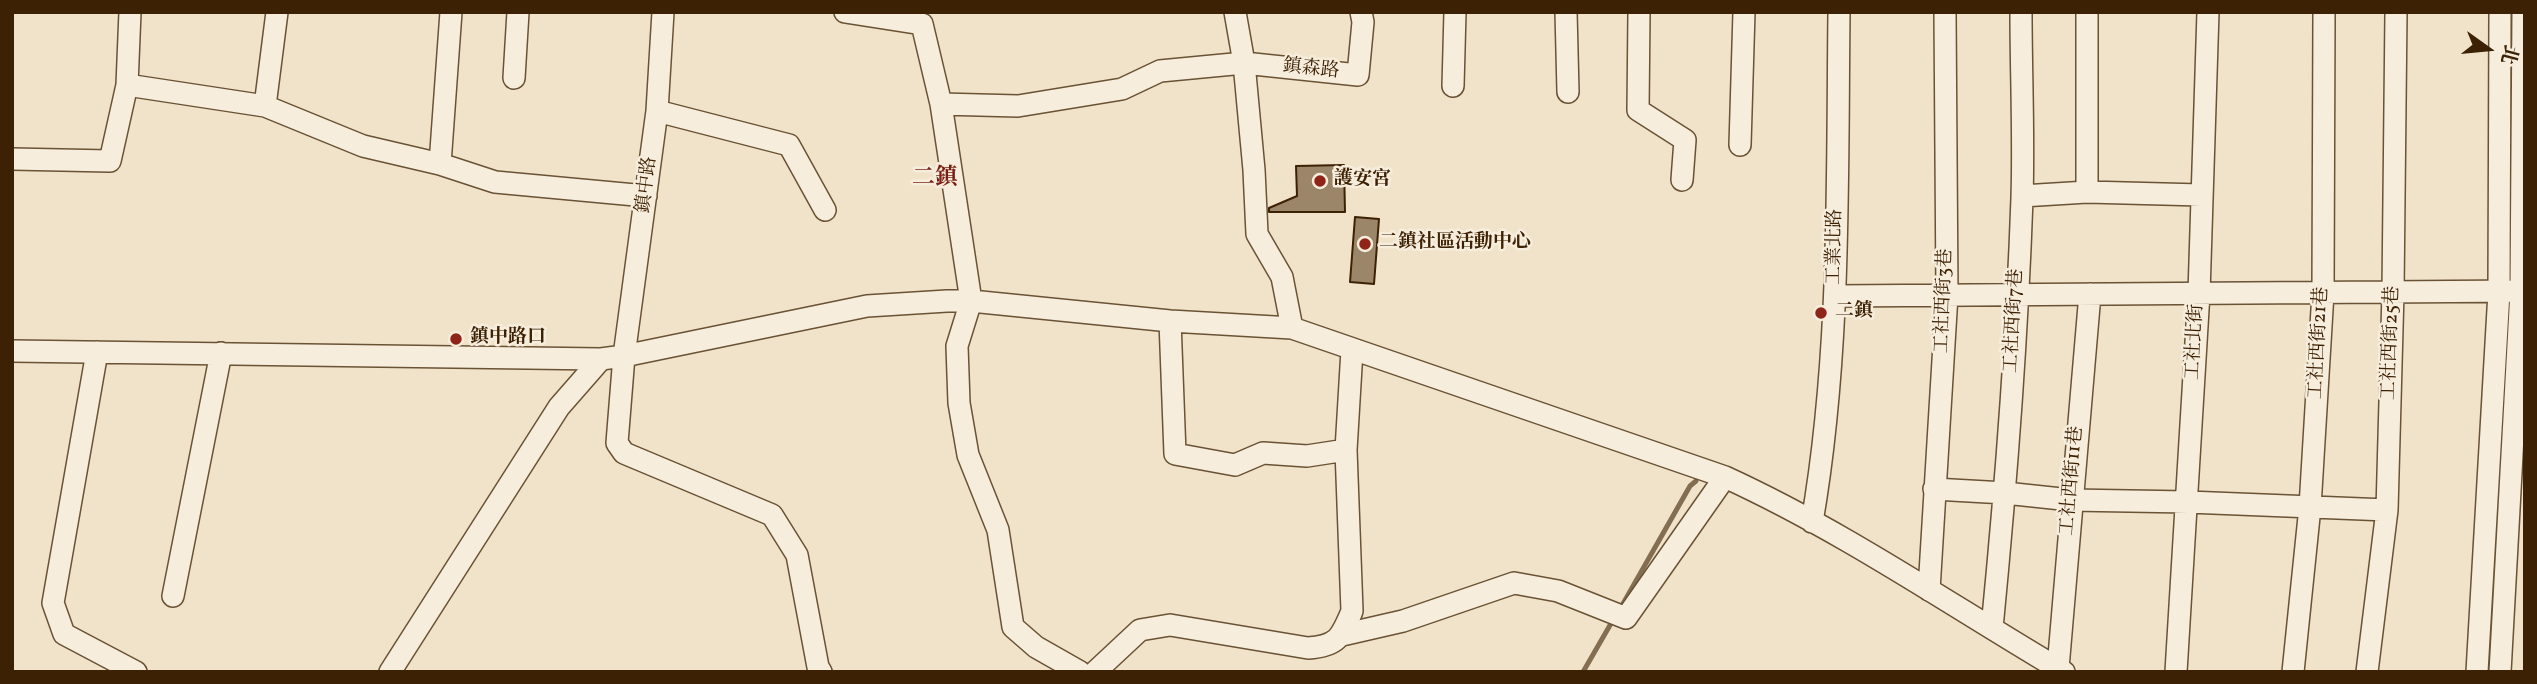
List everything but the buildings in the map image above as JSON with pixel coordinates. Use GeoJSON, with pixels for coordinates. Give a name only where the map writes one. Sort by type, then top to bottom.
{"type":"FeatureCollection","features":[{"type":"Feature","properties":{"kind":"street"},"geometry":{"type":"LineString","coordinates":[[12,159],[110,161],[127,85],[130,12]]}},
{"type":"Feature","properties":{"kind":"street"},"geometry":{"type":"LineString","coordinates":[[265,106],[277,12]]}},
{"type":"Feature","properties":{"kind":"street"},"geometry":{"type":"LineString","coordinates":[[440,163],[451,12]]}},
{"type":"Feature","properties":{"kind":"street"},"geometry":{"type":"LineString","coordinates":[[514,78],[518,12]]}},
{"type":"Feature","properties":{"kind":"street","name":"鎮中路"},"geometry":{"type":"LineString","coordinates":[[663,12],[657,111],[624,356],[617,443],[624,453],[772,515],[797,555],[821,672]]}},
{"type":"Feature","properties":{"kind":"street"},"geometry":{"type":"LineString","coordinates":[[845,12],[923,18],[941,104],[971,301],[957,346],[959,403],[968,454],[998,530],[1013,627],[1036,647],[1080,672]]}},
{"type":"Feature","properties":{"kind":"street"},"geometry":{"type":"LineString","coordinates":[[1235,12],[1244,64],[1257,234],[1282,277],[1292,328]]}},
{"type":"Feature","properties":{"kind":"street","name":"鎮森路"},"geometry":{"type":"LineString","coordinates":[[1244,64],[1358,75],[1363,22],[1361,12]]}},
{"type":"Feature","properties":{"kind":"street"},"geometry":{"type":"LineString","coordinates":[[1453,86],[1455,12]]}},
{"type":"Feature","properties":{"kind":"street"},"geometry":{"type":"LineString","coordinates":[[1566,12],[1568,92]]}},
{"type":"Feature","properties":{"kind":"street"},"geometry":{"type":"LineString","coordinates":[[1639,12],[1638,110],[1685,140],[1682,180]]}},
{"type":"Feature","properties":{"kind":"street"},"geometry":{"type":"LineString","coordinates":[[1740,145],[1744,12]]}},
{"type":"Feature","properties":{"kind":"street","name":"工業北路"},"geometry":{"type":"LineString","coordinates":[[1812,522],[1822,463],[1835,296],[1839,12]]}},
{"type":"Feature","properties":{"kind":"street","name":"工社西街3巷"},"geometry":{"type":"LineString","coordinates":[[1929,590],[1947,295],[1945,12]]}},
{"type":"Feature","properties":{"kind":"street","name":"工社西街7巷"},"geometry":{"type":"LineString","coordinates":[[1992,628],[2005,493],[2022,196],[2021,12]]}},
{"type":"Feature","properties":{"kind":"street"},"geometry":{"type":"LineString","coordinates":[[2087,12],[2087,192]]}},
{"type":"Feature","properties":{"kind":"street","name":"工社北街"},"geometry":{"type":"LineString","coordinates":[[2176,672],[2199,293],[2208,12]]}},
{"type":"Feature","properties":{"kind":"street","name":"工社西街21巷"},"geometry":{"type":"LineString","coordinates":[[2293,672],[2310,507],[2323,293],[2325,12]]}},
{"type":"Feature","properties":{"kind":"street","name":"工社西街25巷"},"geometry":{"type":"LineString","coordinates":[[2367,672],[2387,510],[2396,12]]}},
{"type":"Feature","properties":{"kind":"street"},"geometry":{"type":"LineString","coordinates":[[2477,672],[2510,291],[2500,12]]}},
{"type":"Feature","properties":{"kind":"street"},"geometry":{"type":"LineString","coordinates":[[2500,672],[2510,291],[2523,12]]}},
{"type":"Feature","properties":{"kind":"street"},"geometry":{"type":"LineString","coordinates":[[941,104],[1018,106],[1122,89],[1160,71],[1244,64]]}},
{"type":"Feature","properties":{"kind":"street"},"geometry":{"type":"LineString","coordinates":[[127,85],[265,106],[363,146],[440,163],[495,182],[646,196]]}},
{"type":"Feature","properties":{"kind":"street"},"geometry":{"type":"LineString","coordinates":[[657,111],[789,145],[825,210]]}},
{"type":"Feature","properties":{"kind":"street"},"geometry":{"type":"LineString","coordinates":[[2022,196],[2087,192],[2201,195]]}},
{"type":"Feature","properties":{"kind":"street"},"geometry":{"type":"LineString","coordinates":[[1835,296],[2510,291]]}},
{"type":"Feature","properties":{"kind":"street","name":"工社西街11巷"},"geometry":{"type":"LineString","coordinates":[[2061,670],[2071,500],[2090,294]]}},
{"type":"Feature","properties":{"kind":"street"},"geometry":{"type":"LineString","coordinates":[[12,351],[601,359],[867,306],[971,301],[1170,321],[1292,328],[1725,477],[1812,522],[2061,670]]}},
{"type":"Feature","properties":{"kind":"street"},"geometry":{"type":"LineString","coordinates":[[1170,321],[1175,454],[1235,465],[1263,453],[1307,456],[1346,450]]}},
{"type":"Feature","properties":{"kind":"street"},"geometry":{"type":"LineString","coordinates":[[1095,672],[1140,630],[1171,625],[1308,648],[1328,647],[1342,635],[1352,611],[1346,450],[1352,350]]}},
{"type":"Feature","properties":{"kind":"street"},"geometry":{"type":"LineString","coordinates":[[97,352],[53,604],[64,634],[136,672]]}},
{"type":"Feature","properties":{"kind":"street"},"geometry":{"type":"LineString","coordinates":[[173,596],[221,353]]}},
{"type":"Feature","properties":{"kind":"street"},"geometry":{"type":"LineString","coordinates":[[390,672],[559,407],[601,359]]}},
{"type":"Feature","properties":{"kind":"street"},"geometry":{"type":"LineString","coordinates":[[1342,635],[1403,621],[1514,583],[1558,591],[1626,618],[1725,477]]}},
{"type":"Feature","properties":{"kind":"street"},"geometry":{"type":"LineString","coordinates":[[1934,489],[2071,500],[2387,510]]}},
{"type":"Feature","properties":{"kind":"waterway"},"geometry":{"type":"LineString","coordinates":[[1620,609],[1690,486],[1696,481]]}},
{"type":"Feature","properties":{"kind":"waterway"},"geometry":{"type":"LineString","coordinates":[[1583,672],[1613,620]]}},
{"type":"Feature","properties":{"kind":"place","name":"護安宮"},"geometry":{"type":"Point","coordinates":[1320,181]}},
{"type":"Feature","properties":{"kind":"place","name":"二鎮社區活動中心"},"geometry":{"type":"Point","coordinates":[1365,244]}},
{"type":"Feature","properties":{"kind":"place","name":"二鎮"},"geometry":{"type":"Point","coordinates":[1821,313]}},
{"type":"Feature","properties":{"kind":"place","name":"鎮中路口"},"geometry":{"type":"Point","coordinates":[456,339]}},
{"type":"Feature","properties":{"kind":"district","name":"二鎮"},"geometry":{"type":"Point","coordinates":[935,180]}}]}
